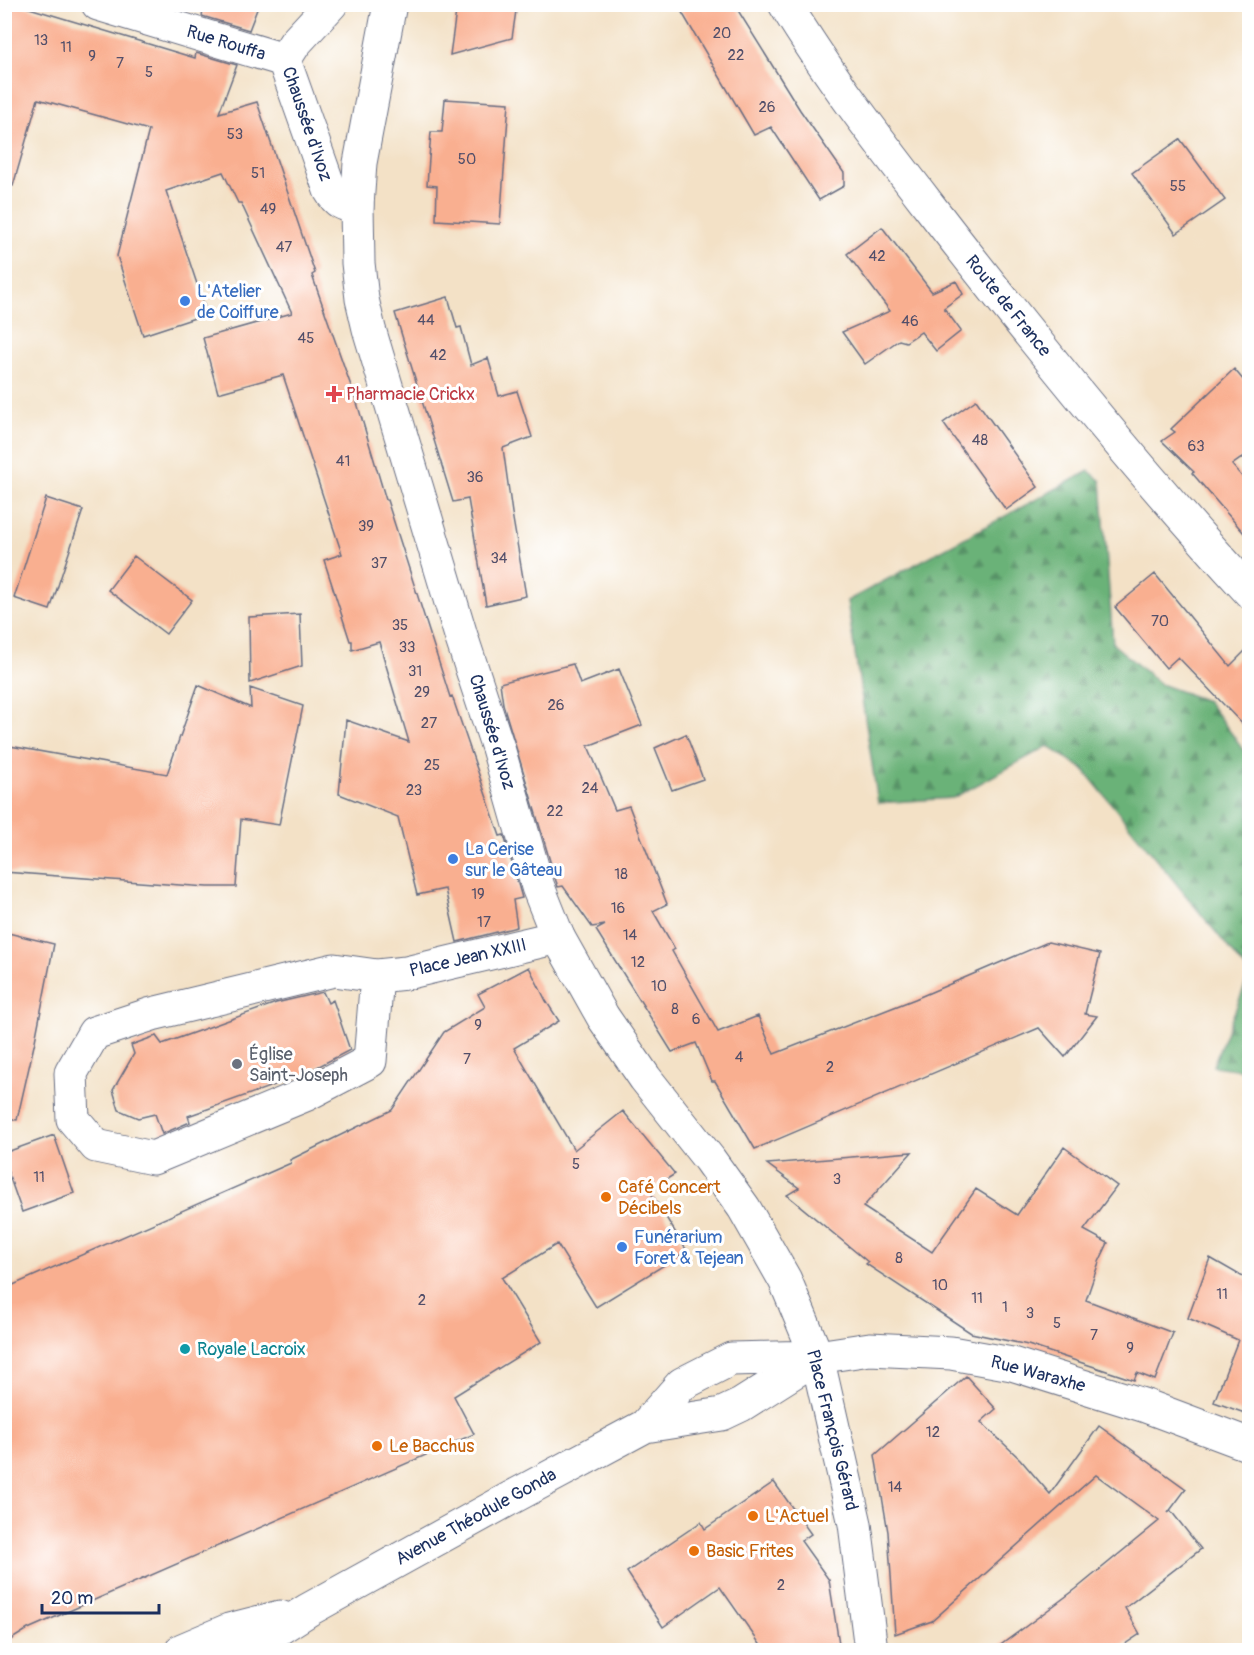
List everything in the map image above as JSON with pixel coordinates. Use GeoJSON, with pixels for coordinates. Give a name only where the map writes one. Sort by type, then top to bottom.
{"type":"FeatureCollection","features":[{"type":"Feature","properties":{"kind":"main road","name":"Rue Rouffa"},"geometry":{"type":"LineString","coordinates":[[98,4],[284,60]]}},
{"type":"Feature","properties":{"kind":"main road","name":"Chaussée d'Ivoz"},"geometry":{"type":"LineString","coordinates":[[330,4],[295,43],[284,60],[330,190],[336,200],[345,206],[357,206]]}},
{"type":"Feature","properties":{"kind":"main road","name":"Chaussée d'Ivoz"},"geometry":{"type":"LineString","coordinates":[[390,4],[360,163],[357,206],[358,264],[362,299],[369,329],[462,639],[498,748],[538,887],[558,937],[603,1017],[645,1078],[709,1159],[744,1208]]}},
{"type":"Feature","properties":{"kind":"main road","name":"Route de France"},"geometry":{"type":"LineString","coordinates":[[785,4],[874,134],[1006,305],[1172,507],[1250,592]]}},
{"type":"Feature","properties":{"kind":"main road","name":"Place Jean XXIII"},"geometry":{"type":"LineString","coordinates":[[377,975],[370,1061],[307,1094],[153,1158],[96,1146],[73,1119],[71,1073],[94,1033],[152,1014],[334,970],[377,975],[406,973],[558,937]]}},
{"type":"Feature","properties":{"kind":"main road","name":"Place François Gérard"},"geometry":{"type":"LineString","coordinates":[[744,1208],[785,1280],[817,1357],[855,1524],[871,1650]]}},
{"type":"Feature","properties":{"kind":"main road","name":"Rue Waraxhe"},"geometry":{"type":"LineString","coordinates":[[817,1357],[870,1348],[951,1353],[1012,1364],[1146,1406],[1250,1446]]}},
{"type":"Feature","properties":{"kind":"main road","name":"Avenue Théodule Gonda"},"geometry":{"type":"LineString","coordinates":[[645,1426],[682,1384],[731,1359],[817,1357]]}},
{"type":"Feature","properties":{"kind":"main road","name":"Avenue Théodule Gonda"},"geometry":{"type":"LineString","coordinates":[[245,1650],[308,1610],[645,1426],[722,1414],[741,1405],[817,1357]]}},
{"type":"Feature","properties":{"kind":"main road","name":"Avenue Théodule Gonda"},"geometry":{"type":"LineString","coordinates":[[182,1650],[229,1630],[308,1610]]}},
{"type":"Feature","properties":{"kind":"green space"},"geometry":{"type":"Polygon","coordinates":[[[1089,471],[1101,481],[1113,644],[1160,684],[1207,701],[1247,754],[1249,762],[1249,973],[1083,769],[1048,746],[953,798],[878,803],[847,601],[1089,471]]]}},
{"type":"Feature","properties":{"kind":"green space"},"geometry":{"type":"Polygon","coordinates":[[[1249,976],[1249,1071],[1213,1066],[1249,976]]]}},
{"type":"Feature","properties":{"kind":"building"},"geometry":{"type":"Polygon","coordinates":[[[4,4],[16,4],[195,58],[196,53],[237,65],[219,113],[257,102],[315,273],[312,275],[358,406],[450,697],[452,696],[500,836],[504,835],[522,898],[513,900],[517,927],[457,942],[445,889],[417,895],[398,817],[339,794],[346,720],[409,742],[379,642],[352,650],[352,641],[350,641],[324,560],[342,554],[283,375],[218,393],[203,338],[292,313],[241,203],[238,203],[223,172],[166,191],[207,314],[143,335],[117,256],[149,130],[38,99],[13,186],[4,185],[4,4]]]}},
{"type":"Feature","properties":{"kind":"building"},"geometry":{"type":"Polygon","coordinates":[[[204,4],[259,4],[249,30],[202,16],[204,4]]]}},
{"type":"Feature","properties":{"kind":"building"},"geometry":{"type":"Polygon","coordinates":[[[457,4],[517,4],[512,38],[450,55],[457,4]]]}},
{"type":"Feature","properties":{"kind":"building"},"geometry":{"type":"Polygon","coordinates":[[[677,4],[734,4],[800,110],[844,173],[844,186],[819,200],[771,127],[754,135],[677,4]]]}},
{"type":"Feature","properties":{"kind":"building"},"geometry":{"type":"Polygon","coordinates":[[[445,99],[509,103],[500,224],[436,220],[437,186],[427,185],[431,132],[442,132],[445,99]]]}},
{"type":"Feature","properties":{"kind":"building"},"geometry":{"type":"Polygon","coordinates":[[[1180,139],[1225,200],[1176,234],[1132,173],[1180,139]]]}},
{"type":"Feature","properties":{"kind":"building"},"geometry":{"type":"Polygon","coordinates":[[[882,227],[932,292],[956,281],[963,294],[944,308],[961,331],[936,351],[921,332],[906,342],[899,340],[865,364],[842,332],[890,311],[847,254],[882,227]]]}},
{"type":"Feature","properties":{"kind":"building"},"geometry":{"type":"Polygon","coordinates":[[[448,297],[457,328],[461,327],[471,365],[488,358],[499,396],[517,391],[532,437],[503,448],[526,596],[486,605],[468,499],[453,502],[395,313],[448,297]]]}},
{"type":"Feature","properties":{"kind":"building"},"geometry":{"type":"Polygon","coordinates":[[[1234,369],[1250,388],[1250,452],[1232,465],[1250,486],[1250,540],[1192,473],[1194,472],[1162,441],[1175,432],[1171,429],[1234,369]]]}},
{"type":"Feature","properties":{"kind":"building"},"geometry":{"type":"Polygon","coordinates":[[[976,400],[1038,487],[1006,510],[943,423],[976,400]]]}},
{"type":"Feature","properties":{"kind":"building"},"geometry":{"type":"Polygon","coordinates":[[[46,498],[83,510],[50,610],[14,598],[46,498]]]}},
{"type":"Feature","properties":{"kind":"building"},"geometry":{"type":"Polygon","coordinates":[[[134,556],[192,600],[166,634],[108,590],[134,556]]]}},
{"type":"Feature","properties":{"kind":"building"},"geometry":{"type":"Polygon","coordinates":[[[1155,574],[1230,666],[1250,646],[1250,732],[1178,657],[1166,668],[1115,607],[1155,574]]]}},
{"type":"Feature","properties":{"kind":"building"},"geometry":{"type":"Polygon","coordinates":[[[300,614],[302,666],[250,683],[249,617],[300,614]]]}},
{"type":"Feature","properties":{"kind":"building"},"geometry":{"type":"Polygon","coordinates":[[[573,664],[580,684],[619,669],[642,725],[588,746],[615,810],[629,806],[667,904],[653,911],[675,949],[672,951],[718,1032],[758,1016],[774,1054],[915,999],[1048,942],[1100,954],[1085,1014],[1097,1016],[1065,1057],[1039,1028],[755,1149],[715,1081],[712,1081],[696,1043],[672,1052],[596,930],[605,925],[592,927],[563,886],[558,887],[503,704],[500,683],[573,664]]]}},
{"type":"Feature","properties":{"kind":"building"},"geometry":{"type":"Polygon","coordinates":[[[198,685],[251,708],[250,688],[303,706],[279,825],[241,819],[236,887],[207,887],[4,872],[4,745],[167,774],[198,685]]]}},
{"type":"Feature","properties":{"kind":"building"},"geometry":{"type":"Polygon","coordinates":[[[686,734],[703,779],[672,790],[655,748],[686,734]]]}},
{"type":"Feature","properties":{"kind":"building"},"geometry":{"type":"Polygon","coordinates":[[[4,932],[54,944],[17,1120],[4,1119],[4,932]]]}},
{"type":"Feature","properties":{"kind":"building","name":"Royale Lacroix"},"geometry":{"type":"Polygon","coordinates":[[[529,967],[559,1021],[514,1048],[574,1150],[623,1111],[675,1174],[649,1190],[687,1251],[596,1307],[557,1244],[502,1278],[541,1342],[454,1396],[474,1434],[28,1629],[4,1644],[4,1289],[291,1163],[290,1160],[392,1110],[444,1032],[485,1007],[478,994],[529,967]]]}},
{"type":"Feature","properties":{"kind":"building","name":"Église Saint-Joseph"},"geometry":{"type":"Polygon","coordinates":[[[323,992],[328,1003],[333,1000],[350,1050],[300,1076],[188,1116],[190,1122],[162,1134],[155,1114],[138,1118],[119,1110],[113,1090],[134,1054],[131,1045],[156,1036],[162,1044],[276,1003],[323,992]]]}},
{"type":"Feature","properties":{"kind":"building"},"geometry":{"type":"Polygon","coordinates":[[[54,1135],[74,1193],[22,1212],[4,1161],[4,1153],[54,1135]]]}},
{"type":"Feature","properties":{"kind":"building"},"geometry":{"type":"Polygon","coordinates":[[[1064,1147],[1117,1186],[1084,1230],[1108,1243],[1086,1300],[1173,1333],[1155,1380],[1137,1373],[1134,1380],[1028,1345],[971,1333],[866,1264],[868,1262],[787,1195],[799,1188],[767,1164],[912,1152],[863,1207],[932,1252],[976,1189],[1017,1215],[1064,1147]]]}},
{"type":"Feature","properties":{"kind":"building"},"geometry":{"type":"Polygon","coordinates":[[[1210,1258],[1250,1281],[1250,1415],[1214,1402],[1238,1340],[1188,1318],[1210,1258]]]}},
{"type":"Feature","properties":{"kind":"building"},"geometry":{"type":"Polygon","coordinates":[[[966,1376],[996,1409],[981,1422],[1020,1459],[1050,1494],[1099,1426],[1186,1489],[1168,1513],[1171,1511],[1201,1549],[1125,1608],[1140,1634],[1116,1650],[994,1650],[1076,1589],[1159,1521],[1096,1475],[932,1621],[895,1634],[888,1532],[875,1455],[966,1376]]]}},
{"type":"Feature","properties":{"kind":"building"},"geometry":{"type":"Polygon","coordinates":[[[774,1482],[811,1534],[801,1541],[829,1580],[840,1650],[764,1650],[720,1587],[663,1627],[627,1572],[701,1522],[705,1529],[774,1482]]]}},
{"type":"Feature","properties":{"kind":"place","name":"L'Atelier de Coiffure"},"geometry":{"type":"Point","coordinates":[185,301]}},
{"type":"Feature","properties":{"kind":"place","name":"Pharmacie Crickx"},"geometry":{"type":"Point","coordinates":[334,394]}},
{"type":"Feature","properties":{"kind":"place","name":"La Cerise sur le Gâteau"},"geometry":{"type":"Point","coordinates":[453,859]}},
{"type":"Feature","properties":{"kind":"place","name":"Église Saint-Joseph"},"geometry":{"type":"Point","coordinates":[237,1064]}},
{"type":"Feature","properties":{"kind":"place","name":"Café Concert Décibels"},"geometry":{"type":"Point","coordinates":[606,1197]}},
{"type":"Feature","properties":{"kind":"place","name":"Funérarium Foret & Tejean"},"geometry":{"type":"Point","coordinates":[622,1247]}},
{"type":"Feature","properties":{"kind":"place","name":"Royale Lacroix"},"geometry":{"type":"Point","coordinates":[185,1349]}},
{"type":"Feature","properties":{"kind":"place","name":"Le Bacchus"},"geometry":{"type":"Point","coordinates":[377,1446]}},
{"type":"Feature","properties":{"kind":"place","name":"L'Actuel"},"geometry":{"type":"Point","coordinates":[753,1516]}},
{"type":"Feature","properties":{"kind":"place","name":"Basic Frites"},"geometry":{"type":"Point","coordinates":[694,1551]}}]}
